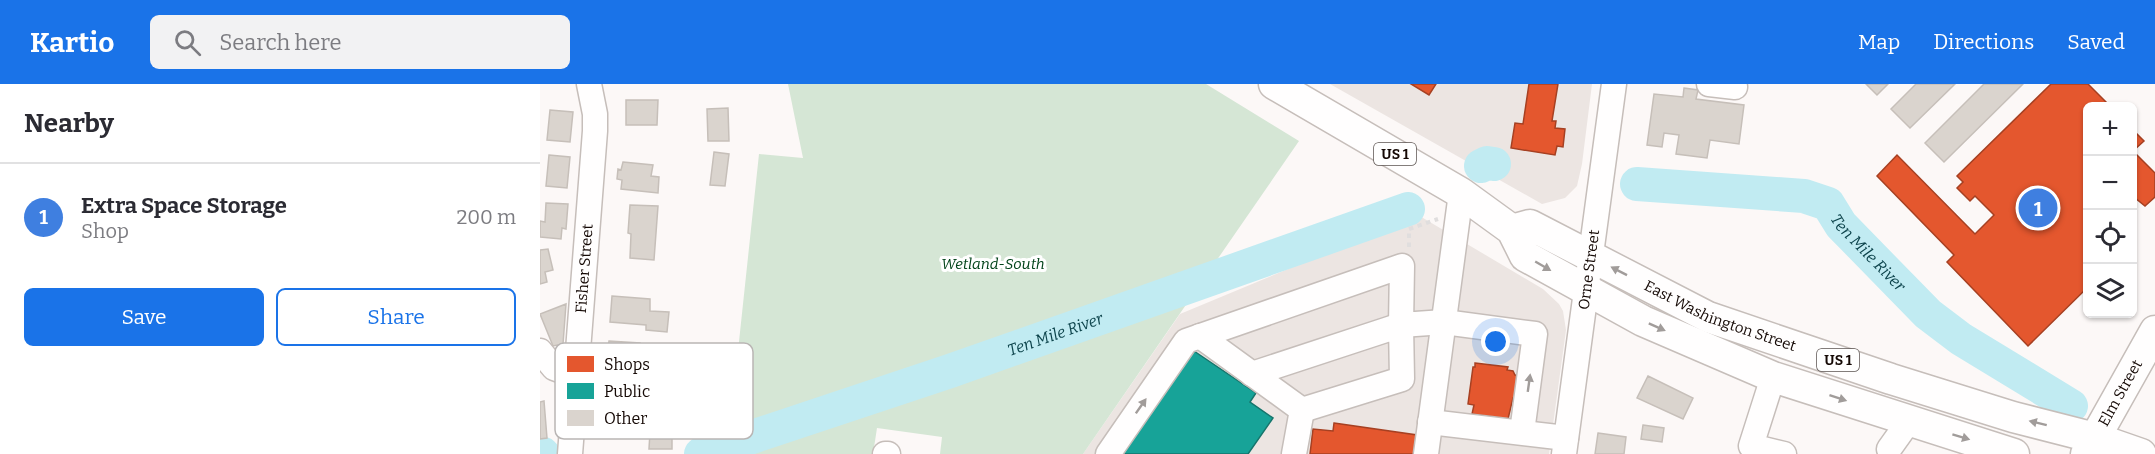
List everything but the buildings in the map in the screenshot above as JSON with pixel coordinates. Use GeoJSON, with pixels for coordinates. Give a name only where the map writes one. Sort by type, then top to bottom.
{"type":"FeatureCollection","features":[{"type":"Feature","properties":{"kind":"main road","name":"US 1"},"geometry":{"type":"LineString","coordinates":[[1274,84],[1461,193],[1512,230],[1525,256],[1643,321],[1773,377],[2014,454]]}},
{"type":"Feature","properties":{"kind":"main road","name":"East Washington Street"},"geometry":{"type":"LineString","coordinates":[[1512,230],[1530,225],[1708,317],[1980,406],[2090,446],[2142,454]]}},
{"type":"Feature","properties":{"kind":"main road","name":"Elm Street"},"geometry":{"type":"LineString","coordinates":[[2090,446],[2155,332]]}},
{"type":"Feature","properties":{"kind":"street","name":"Fisher Street"},"geometry":{"type":"LineString","coordinates":[[579,343],[595,131],[595,114],[588,84]]}},
{"type":"Feature","properties":{"kind":"street","name":"Orne Street"},"geometry":{"type":"LineString","coordinates":[[1565,446],[1614,84]]}},
{"type":"Feature","properties":{"kind":"street"},"geometry":{"type":"LineString","coordinates":[[1709,84],[1735,87]]}},
{"type":"Feature","properties":{"kind":"street"},"geometry":{"type":"LineString","coordinates":[[1426,454],[1461,193]]}},
{"type":"Feature","properties":{"kind":"street"},"geometry":{"type":"LineString","coordinates":[[1108,454],[1186,341],[1402,266],[1402,379],[1302,410]]}},
{"type":"Feature","properties":{"kind":"street"},"geometry":{"type":"LineString","coordinates":[[1252,374],[1401,324],[1444,322],[1535,334],[1522,432]]}},
{"type":"Feature","properties":{"kind":"street"},"geometry":{"type":"LineString","coordinates":[[1200,336],[1302,410]]}},
{"type":"Feature","properties":{"kind":"street"},"geometry":{"type":"LineString","coordinates":[[540,351],[555,368]]}},
{"type":"Feature","properties":{"kind":"street"},"geometry":{"type":"LineString","coordinates":[[1773,377],[1751,450],[1784,454]]}},
{"type":"Feature","properties":{"kind":"street"},"geometry":{"type":"LineString","coordinates":[[1294,454],[1302,410]]}},
{"type":"Feature","properties":{"kind":"street"},"geometry":{"type":"LineString","coordinates":[[1892,452],[1909,421]]}},
{"type":"Feature","properties":{"kind":"street"},"geometry":{"type":"LineString","coordinates":[[1430,422],[1522,432],[1565,446]]}},
{"type":"Feature","properties":{"kind":"path"},"geometry":{"type":"LineString","coordinates":[[1402,266],[1409,266],[1408,229],[1439,219]]}},
{"type":"Feature","properties":{"kind":"shaded area"},"geometry":{"type":"Polygon","coordinates":[[[1330,84],[1592,84],[1577,186],[1565,198],[1542,204],[1330,84]]]}},
{"type":"Feature","properties":{"kind":"shaded area"},"geometry":{"type":"Polygon","coordinates":[[[1418,215],[1543,289],[1563,311],[1566,330],[1549,454],[1083,454],[1180,314],[1418,215]]]}},
{"type":"Feature","properties":{"kind":"green space","name":"Wetland-South"},"geometry":{"type":"Polygon","coordinates":[[[788,84],[1206,84],[1299,141],[1083,454],[940,454],[942,437],[877,428],[873,454],[727,454],[729,439],[753,439],[753,343],[739,343],[759,154],[803,158],[788,84]]]}},
{"type":"Feature","properties":{"kind":"waterway","name":"Ten Mile River"},"geometry":{"type":"LineString","coordinates":[[1481,166],[1487,163],[1494,164]]}},
{"type":"Feature","properties":{"kind":"waterway","name":"Ten Mile River"},"geometry":{"type":"LineString","coordinates":[[1637,184],[1804,196],[1828,204],[1841,225],[1928,314],[1961,339],[2071,406]]}},
{"type":"Feature","properties":{"kind":"waterway","name":"Ten Mile River"},"geometry":{"type":"LineString","coordinates":[[753,437],[950,371],[1408,209]]}},
{"type":"Feature","properties":{"kind":"waterway","name":"Ten Mile River"},"geometry":{"type":"LineString","coordinates":[[701,454],[746,439]]}},
{"type":"Feature","properties":{"kind":"place","name":"Extra Space Storage"},"geometry":{"type":"Point","coordinates":[2038,208]}}]}
